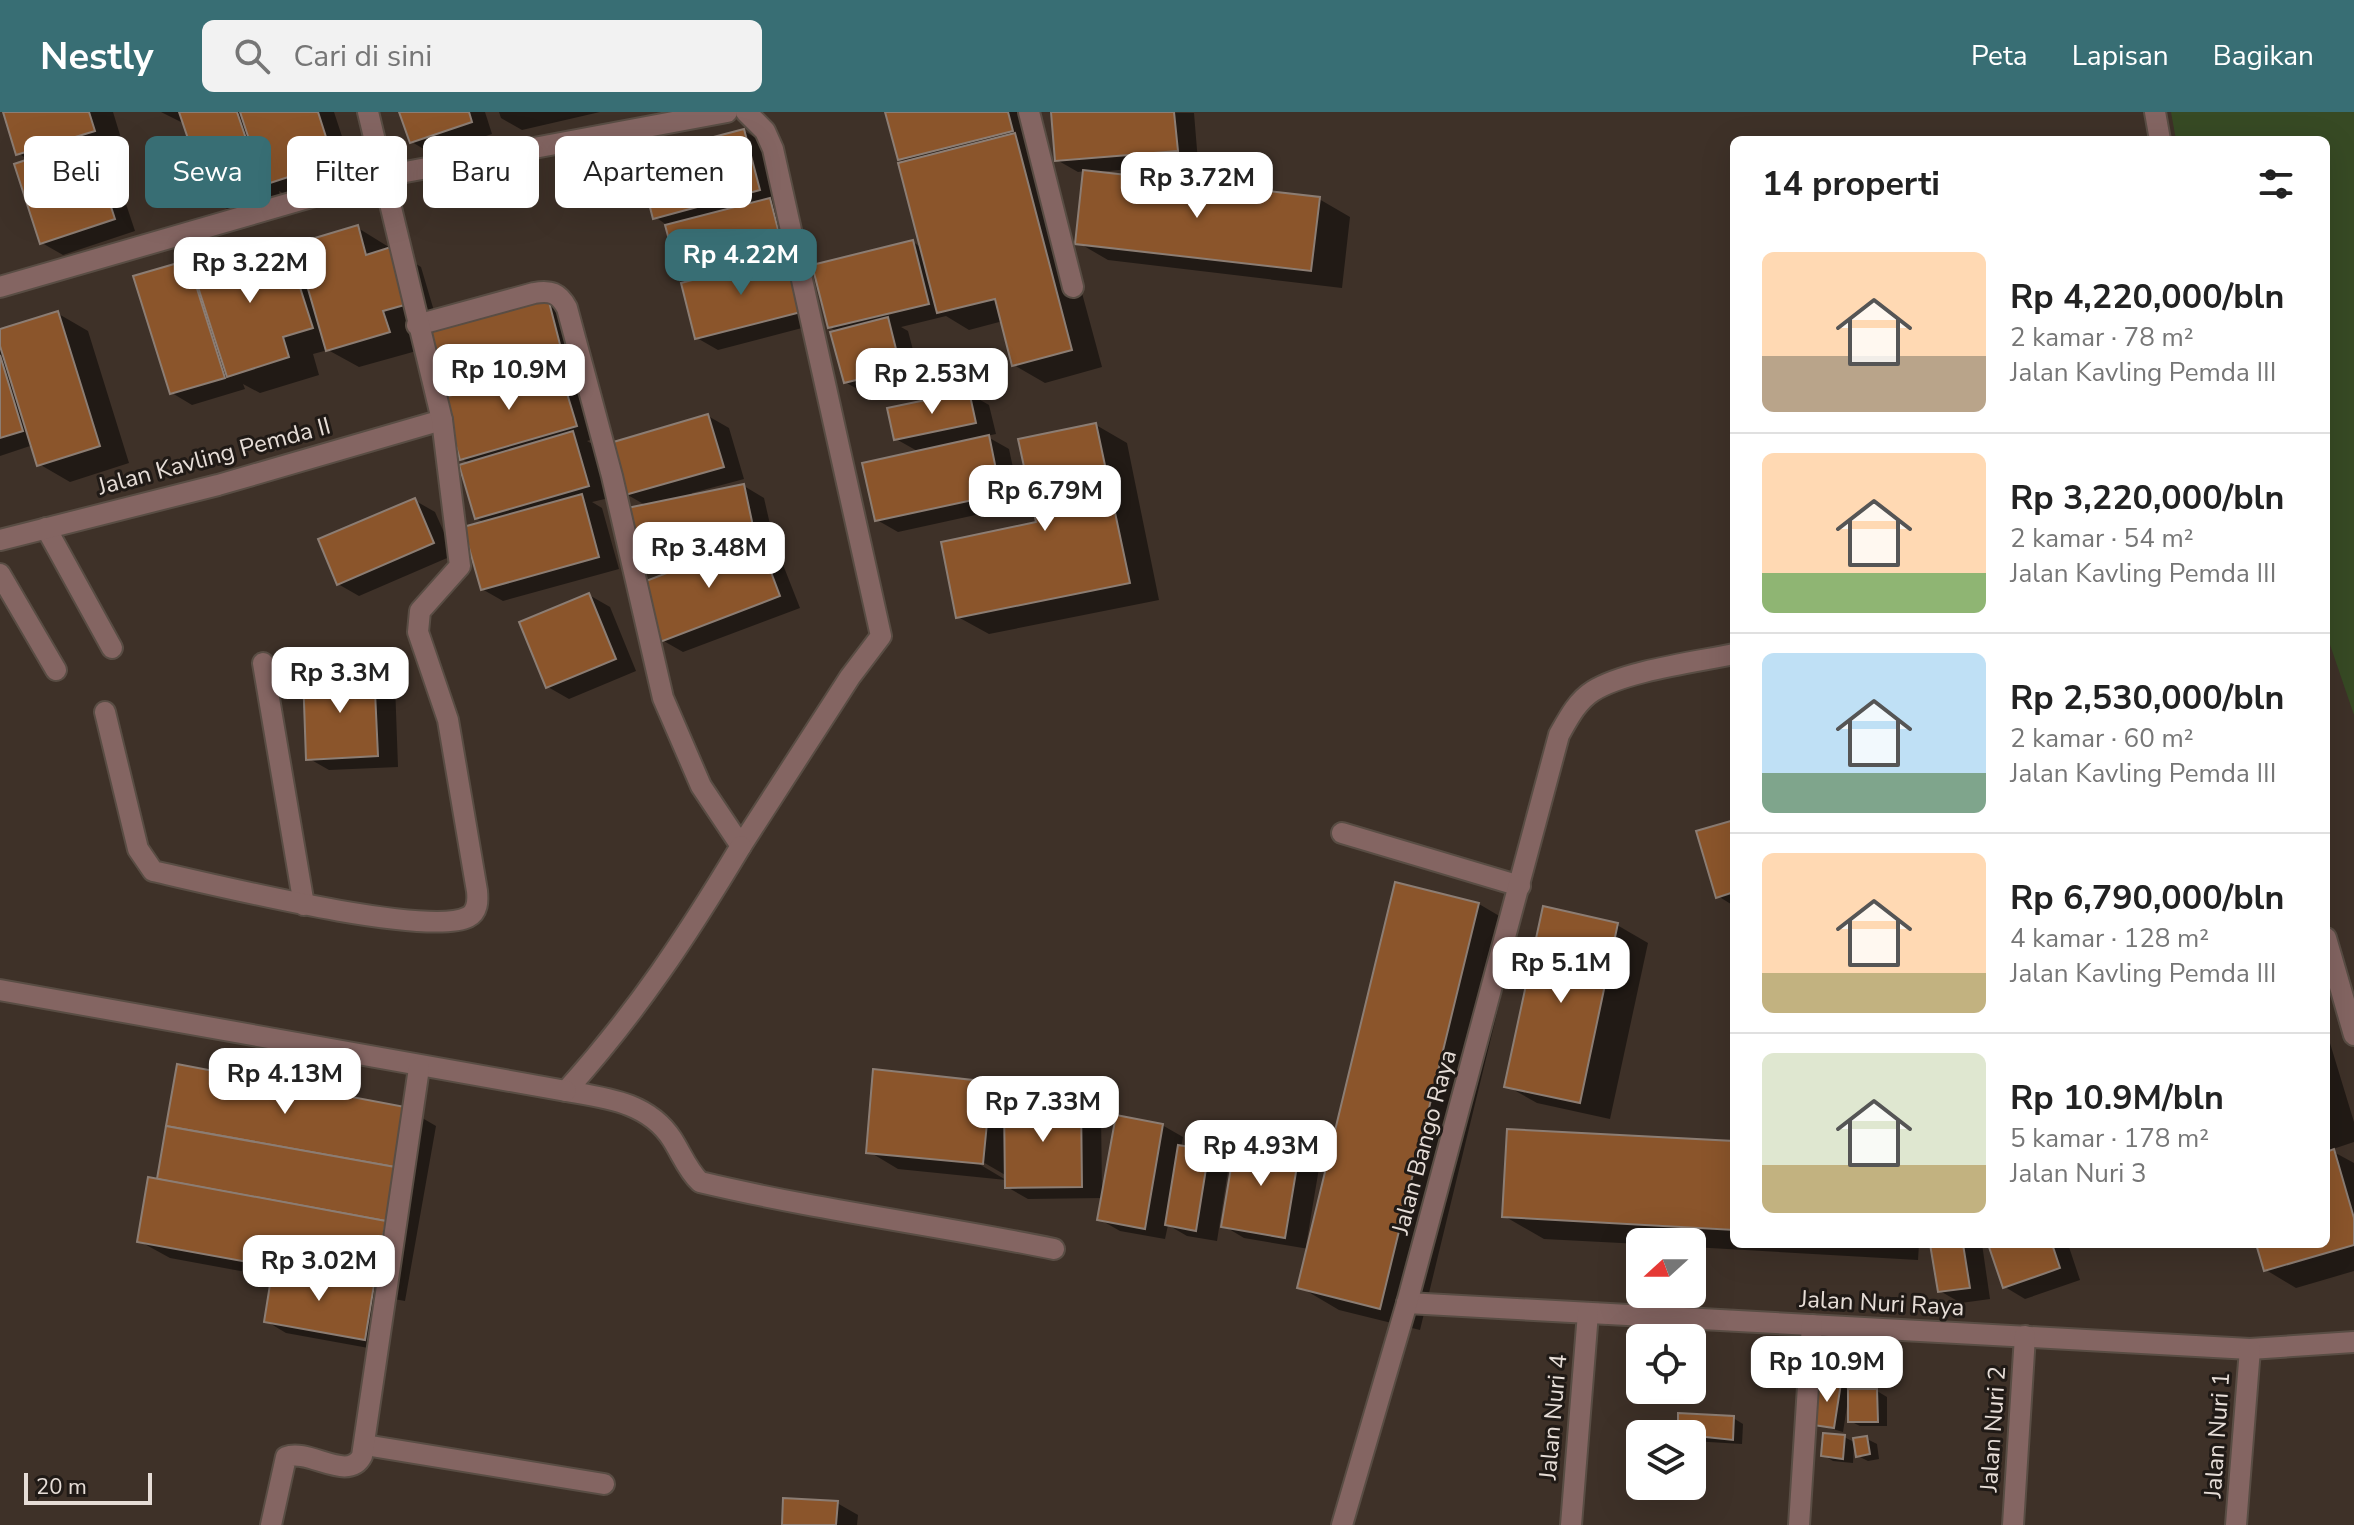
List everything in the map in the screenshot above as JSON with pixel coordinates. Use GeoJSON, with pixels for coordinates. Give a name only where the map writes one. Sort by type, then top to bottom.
{"type":"FeatureCollection","features":[{"type":"Feature","properties":{"kind":"street"},"geometry":{"type":"LineString","coordinates":[[368,112],[374,136]]}},
{"type":"Feature","properties":{"kind":"street"},"geometry":{"type":"LineString","coordinates":[[407,172],[727,112]]}},
{"type":"Feature","properties":{"kind":"street"},"geometry":{"type":"LineString","coordinates":[[1029,112],[1073,287]]}},
{"type":"Feature","properties":{"kind":"street"},"geometry":{"type":"LineString","coordinates":[[2155,112],[2159,136]]}},
{"type":"Feature","properties":{"kind":"street"},"geometry":{"type":"LineString","coordinates":[[566,1091],[643,1000],[850,677],[881,636],[773,149],[751,113]]}},
{"type":"Feature","properties":{"kind":"street"},"geometry":{"type":"LineString","coordinates":[[0,287],[287,204]]}},
{"type":"Feature","properties":{"kind":"street"},"geometry":{"type":"LineString","coordinates":[[105,712],[138,849],[149,867],[304,905],[442,923],[459,920],[476,910],[477,891],[448,720],[418,632],[420,611],[460,566],[442,420],[391,208]]}},
{"type":"Feature","properties":{"kind":"street"},"geometry":{"type":"LineString","coordinates":[[417,325],[534,293],[548,291],[560,296],[567,308],[612,476],[663,698],[701,786],[741,846]]}},
{"type":"Feature","properties":{"kind":"street","name":"Jalan Kavling Pemda II"},"geometry":{"type":"LineString","coordinates":[[0,540],[218,485],[442,420]]}},
{"type":"Feature","properties":{"kind":"street"},"geometry":{"type":"LineString","coordinates":[[46,528],[112,648]]}},
{"type":"Feature","properties":{"kind":"street"},"geometry":{"type":"LineString","coordinates":[[0,574],[56,670]]}},
{"type":"Feature","properties":{"kind":"street","name":"Jalan Bango Raya"},"geometry":{"type":"LineString","coordinates":[[1342,1525],[1407,1303],[1559,735],[1573,710],[1592,691],[1615,681],[1730,655]]}},
{"type":"Feature","properties":{"kind":"street"},"geometry":{"type":"LineString","coordinates":[[263,663],[304,905]]}},
{"type":"Feature","properties":{"kind":"street"},"geometry":{"type":"LineString","coordinates":[[1342,833],[1520,886]]}},
{"type":"Feature","properties":{"kind":"street"},"geometry":{"type":"LineString","coordinates":[[2330,952],[2354,1035]]}},
{"type":"Feature","properties":{"kind":"street"},"geometry":{"type":"LineString","coordinates":[[0,990],[419,1068],[623,1101],[642,1111],[670,1136],[700,1182],[776,1200],[922,1222],[1054,1249]]}},
{"type":"Feature","properties":{"kind":"street"},"geometry":{"type":"LineString","coordinates":[[271,1525],[286,1457],[296,1455],[348,1467],[358,1463],[365,1445],[419,1068]]}},
{"type":"Feature","properties":{"kind":"street","name":"Jalan Nuri Raya"},"geometry":{"type":"LineString","coordinates":[[1407,1303],[2250,1349],[2354,1342]]}},
{"type":"Feature","properties":{"kind":"street","name":"Jalan Nuri 4"},"geometry":{"type":"LineString","coordinates":[[1571,1525],[1588,1313]]}},
{"type":"Feature","properties":{"kind":"street"},"geometry":{"type":"LineString","coordinates":[[1799,1525],[1812,1325]]}},
{"type":"Feature","properties":{"kind":"street","name":"Jalan Nuri 2"},"geometry":{"type":"LineString","coordinates":[[2013,1525],[2025,1336]]}},
{"type":"Feature","properties":{"kind":"street","name":"Jalan Nuri 1"},"geometry":{"type":"LineString","coordinates":[[2236,1525],[2250,1349]]}},
{"type":"Feature","properties":{"kind":"street"},"geometry":{"type":"LineString","coordinates":[[365,1445],[604,1484]]}},
{"type":"Feature","properties":{"kind":"green space"},"geometry":{"type":"Polygon","coordinates":[[[2171,112],[2354,112],[2354,715],[2330,645],[2330,136],[2175,136],[2171,112]]]}},
{"type":"Feature","properties":{"kind":"building"},"geometry":{"type":"Polygon","coordinates":[[[3,112],[89,112],[95,131],[79,136],[24,136],[24,153],[16,155],[3,112]]]}},
{"type":"Feature","properties":{"kind":"building"},"geometry":{"type":"Polygon","coordinates":[[[179,112],[237,112],[245,136],[187,136],[179,112]]]}},
{"type":"Feature","properties":{"kind":"building"},"geometry":{"type":"Polygon","coordinates":[[[240,112],[318,112],[326,136],[287,136],[287,177],[271,183],[271,136],[248,136],[240,112]]]}},
{"type":"Feature","properties":{"kind":"building"},"geometry":{"type":"Polygon","coordinates":[[[399,112],[469,112],[472,122],[423,136],[410,143],[399,112]]]}},
{"type":"Feature","properties":{"kind":"building"},"geometry":{"type":"Polygon","coordinates":[[[885,112],[1008,112],[1013,131],[898,160],[885,112]]]}},
{"type":"Feature","properties":{"kind":"building"},"geometry":{"type":"Polygon","coordinates":[[[1051,112],[1174,112],[1178,151],[1055,161],[1051,112]]]}},
{"type":"Feature","properties":{"kind":"building"},"geometry":{"type":"Polygon","coordinates":[[[744,129],[746,136],[717,136],[744,129]]]}},
{"type":"Feature","properties":{"kind":"building"},"geometry":{"type":"Polygon","coordinates":[[[1015,133],[1072,350],[1012,366],[995,299],[937,313],[898,163],[1015,133]]]}},
{"type":"Feature","properties":{"kind":"building"},"geometry":{"type":"Polygon","coordinates":[[[752,160],[760,190],[752,192],[752,160]]]}},
{"type":"Feature","properties":{"kind":"building"},"geometry":{"type":"Polygon","coordinates":[[[24,161],[24,195],[14,164],[24,161]]]}},
{"type":"Feature","properties":{"kind":"building"},"geometry":{"type":"Polygon","coordinates":[[[1083,170],[1320,197],[1311,271],[1075,244],[1083,170]]]}},
{"type":"Feature","properties":{"kind":"building"},"geometry":{"type":"Polygon","coordinates":[[[770,198],[784,253],[680,280],[665,225],[731,208],[752,208],[752,203],[770,198]]]}},
{"type":"Feature","properties":{"kind":"building"},"geometry":{"type":"Polygon","coordinates":[[[28,208],[111,208],[115,219],[40,244],[28,208]]]}},
{"type":"Feature","properties":{"kind":"building"},"geometry":{"type":"Polygon","coordinates":[[[650,208],[694,208],[653,219],[650,208]]]}},
{"type":"Feature","properties":{"kind":"building"},"geometry":{"type":"Polygon","coordinates":[[[358,225],[366,255],[391,247],[408,304],[383,311],[390,332],[326,351],[295,244],[358,225]]]}},
{"type":"Feature","properties":{"kind":"building"},"geometry":{"type":"Polygon","coordinates":[[[252,239],[260,262],[289,253],[313,328],[283,337],[289,357],[227,377],[189,259],[252,239]]]}},
{"type":"Feature","properties":{"kind":"building"},"geometry":{"type":"Polygon","coordinates":[[[913,240],[929,304],[828,328],[812,265],[913,240]]]}},
{"type":"Feature","properties":{"kind":"building"},"geometry":{"type":"Polygon","coordinates":[[[787,255],[801,312],[695,339],[681,283],[787,255]]]}},
{"type":"Feature","properties":{"kind":"building"},"geometry":{"type":"Polygon","coordinates":[[[188,260],[225,378],[170,394],[133,276],[188,260]]]}},
{"type":"Feature","properties":{"kind":"building"},"geometry":{"type":"Polygon","coordinates":[[[548,298],[563,356],[440,389],[425,332],[548,298]]]}},
{"type":"Feature","properties":{"kind":"building"},"geometry":{"type":"Polygon","coordinates":[[[58,311],[100,446],[37,466],[0,346],[0,329],[58,311]]]}},
{"type":"Feature","properties":{"kind":"building"},"geometry":{"type":"Polygon","coordinates":[[[888,317],[901,369],[844,383],[830,332],[888,317]]]}},
{"type":"Feature","properties":{"kind":"building"},"geometry":{"type":"Polygon","coordinates":[[[0,355],[23,431],[0,438],[0,355]]]}},
{"type":"Feature","properties":{"kind":"building"},"geometry":{"type":"Polygon","coordinates":[[[558,364],[577,426],[460,460],[442,398],[558,364]]]}},
{"type":"Feature","properties":{"kind":"building"},"geometry":{"type":"Polygon","coordinates":[[[969,391],[976,423],[894,440],[887,408],[969,391]]]}},
{"type":"Feature","properties":{"kind":"building"},"geometry":{"type":"Polygon","coordinates":[[[708,414],[724,467],[625,495],[610,443],[708,414]]]}},
{"type":"Feature","properties":{"kind":"building"},"geometry":{"type":"Polygon","coordinates":[[[1096,423],[1130,583],[956,618],[941,542],[1036,522],[1018,439],[1096,423]]]}},
{"type":"Feature","properties":{"kind":"building"},"geometry":{"type":"Polygon","coordinates":[[[573,431],[589,486],[475,519],[459,465],[573,431]]]}},
{"type":"Feature","properties":{"kind":"building"},"geometry":{"type":"Polygon","coordinates":[[[989,435],[1001,494],[875,521],[862,463],[989,435]]]}},
{"type":"Feature","properties":{"kind":"building"},"geometry":{"type":"Polygon","coordinates":[[[744,484],[754,531],[637,555],[627,508],[744,484]]]}},
{"type":"Feature","properties":{"kind":"building"},"geometry":{"type":"Polygon","coordinates":[[[582,494],[599,557],[481,590],[463,527],[582,494]]]}},
{"type":"Feature","properties":{"kind":"building"},"geometry":{"type":"Polygon","coordinates":[[[415,498],[434,543],[337,585],[318,539],[415,498]]]}},
{"type":"Feature","properties":{"kind":"building"},"geometry":{"type":"Polygon","coordinates":[[[758,538],[780,596],[660,642],[638,584],[758,538]]]}},
{"type":"Feature","properties":{"kind":"building"},"geometry":{"type":"Polygon","coordinates":[[[589,593],[616,659],[546,688],[519,622],[589,593]]]}},
{"type":"Feature","properties":{"kind":"building"},"geometry":{"type":"Polygon","coordinates":[[[374,670],[378,756],[306,760],[303,673],[374,670]]]}},
{"type":"Feature","properties":{"kind":"building"},"geometry":{"type":"Polygon","coordinates":[[[1730,821],[1730,893],[1716,898],[1696,831],[1730,821]]]}},
{"type":"Feature","properties":{"kind":"building"},"geometry":{"type":"Polygon","coordinates":[[[1395,882],[1479,903],[1380,1309],[1297,1288],[1395,882]]]}},
{"type":"Feature","properties":{"kind":"building"},"geometry":{"type":"Polygon","coordinates":[[[1543,906],[1618,923],[1580,1103],[1504,1087],[1543,906]]]}},
{"type":"Feature","properties":{"kind":"building"},"geometry":{"type":"Polygon","coordinates":[[[177,1064],[405,1107],[395,1167],[166,1126],[177,1064]]]}},
{"type":"Feature","properties":{"kind":"building"},"geometry":{"type":"Polygon","coordinates":[[[873,1069],[991,1082],[983,1164],[866,1153],[873,1069]]]}},
{"type":"Feature","properties":{"kind":"building"},"geometry":{"type":"Polygon","coordinates":[[[1081,1100],[1082,1187],[1005,1188],[1004,1102],[1081,1100]]]}},
{"type":"Feature","properties":{"kind":"building"},"geometry":{"type":"Polygon","coordinates":[[[1116,1115],[1163,1124],[1145,1229],[1097,1220],[1116,1115]]]}},
{"type":"Feature","properties":{"kind":"building"},"geometry":{"type":"Polygon","coordinates":[[[166,1126],[395,1167],[386,1221],[157,1179],[166,1126]]]}},
{"type":"Feature","properties":{"kind":"building"},"geometry":{"type":"Polygon","coordinates":[[[1507,1129],[1730,1141],[1730,1230],[1502,1217],[1507,1129]]]}},
{"type":"Feature","properties":{"kind":"building"},"geometry":{"type":"Polygon","coordinates":[[[1236,1138],[1300,1148],[1285,1238],[1221,1227],[1236,1138]]]}},
{"type":"Feature","properties":{"kind":"building"},"geometry":{"type":"Polygon","coordinates":[[[1178,1145],[1209,1150],[1196,1231],[1165,1225],[1178,1145]]]}},
{"type":"Feature","properties":{"kind":"building"},"geometry":{"type":"Polygon","coordinates":[[[2334,1149],[2354,1218],[2354,1245],[2264,1271],[2257,1248],[2330,1248],[2330,1150],[2334,1149]]]}},
{"type":"Feature","properties":{"kind":"building"},"geometry":{"type":"Polygon","coordinates":[[[148,1177],[386,1221],[374,1285],[137,1242],[148,1177]]]}},
{"type":"Feature","properties":{"kind":"building"},"geometry":{"type":"Polygon","coordinates":[[[1931,1248],[1964,1248],[1970,1288],[1938,1292],[1931,1248]]]}},
{"type":"Feature","properties":{"kind":"building"},"geometry":{"type":"Polygon","coordinates":[[[1989,1248],[2053,1248],[2060,1268],[2003,1288],[1989,1248]]]}},
{"type":"Feature","properties":{"kind":"building"},"geometry":{"type":"Polygon","coordinates":[[[273,1266],[374,1285],[365,1340],[264,1322],[273,1266]]]}},
{"type":"Feature","properties":{"kind":"building"},"geometry":{"type":"Polygon","coordinates":[[[1820,1380],[1841,1383],[1834,1428],[1813,1425],[1820,1380]]]}},
{"type":"Feature","properties":{"kind":"building"},"geometry":{"type":"Polygon","coordinates":[[[1848,1389],[1877,1389],[1878,1422],[1848,1422],[1848,1389]]]}},
{"type":"Feature","properties":{"kind":"building"},"geometry":{"type":"Polygon","coordinates":[[[1678,1413],[1734,1416],[1733,1440],[1706,1437],[1706,1420],[1678,1420],[1678,1413]]]}},
{"type":"Feature","properties":{"kind":"building"},"geometry":{"type":"Polygon","coordinates":[[[1823,1433],[1845,1435],[1843,1459],[1821,1456],[1823,1433]]]}},
{"type":"Feature","properties":{"kind":"building"},"geometry":{"type":"Polygon","coordinates":[[[1867,1436],[1870,1454],[1856,1457],[1853,1438],[1867,1436]]]}},
{"type":"Feature","properties":{"kind":"building"},"geometry":{"type":"Polygon","coordinates":[[[783,1498],[838,1501],[836,1525],[782,1525],[783,1498]]]}}]}
